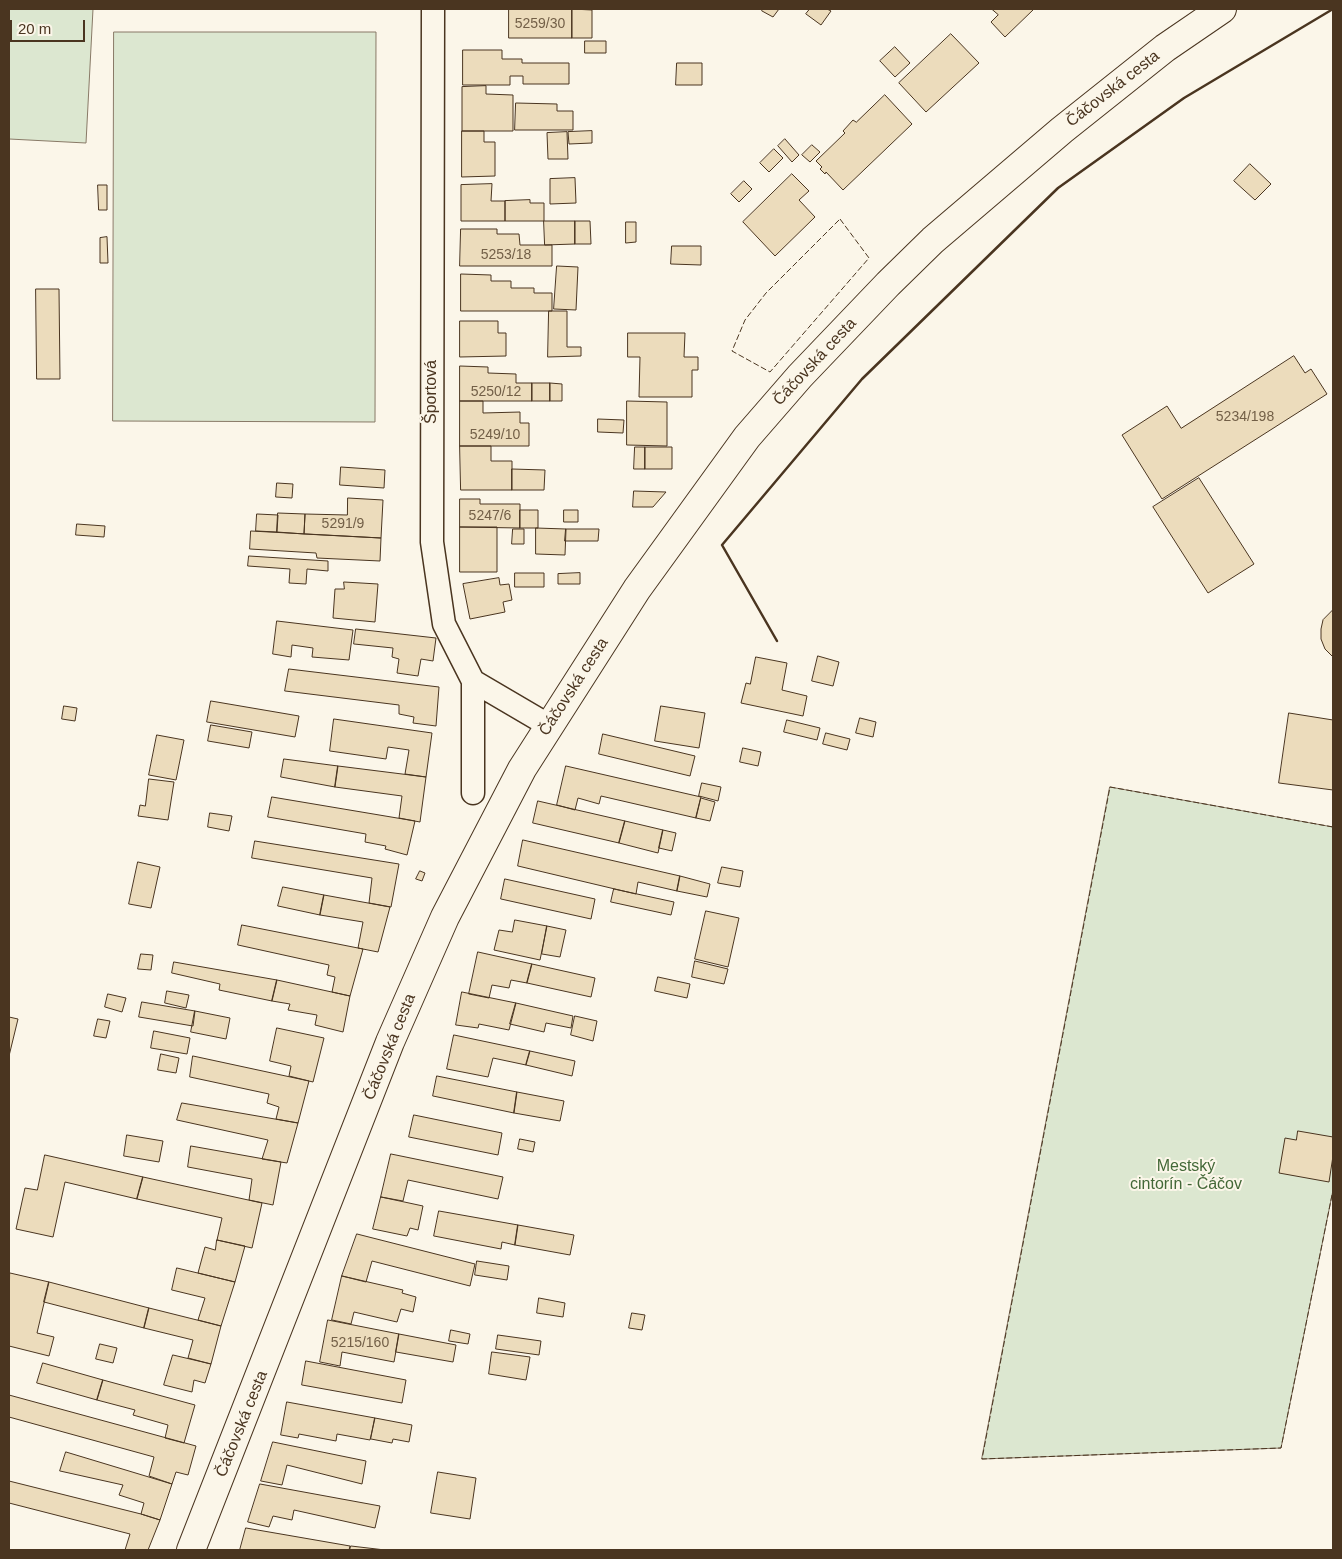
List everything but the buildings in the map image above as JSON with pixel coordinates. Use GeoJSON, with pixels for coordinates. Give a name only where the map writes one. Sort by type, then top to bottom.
{"type":"FeatureCollection","features":[{"type":"Feature","properties":{"kind":"main road","name":"Čáčovská cesta"},"geometry":{"type":"LineString","coordinates":[[191,1550],[390,1042],[419,974],[468,871],[522,769],[548,725],[637,590],[741,445],[820,354],[894,278],[978,200],[1122,80],[1222,9]]}},
{"type":"Feature","properties":{"kind":"street","name":"Športová"},"geometry":{"type":"LineString","coordinates":[[433,9],[432,542],[444,624],[473,681]]}},
{"type":"Feature","properties":{"kind":"street"},"geometry":{"type":"LineString","coordinates":[[473,681],[548,725]]}},
{"type":"Feature","properties":{"kind":"street"},"geometry":{"type":"LineString","coordinates":[[473,681],[473,792]]}},
{"type":"Feature","properties":{"kind":"green space"},"geometry":{"type":"Polygon","coordinates":[[[9,9],[93,9],[86,143],[9,139],[9,9]]]}},
{"type":"Feature","properties":{"kind":"green space"},"geometry":{"type":"Polygon","coordinates":[[[114,32],[376,32],[375,422],[113,421],[114,32]]]}},
{"type":"Feature","properties":{"kind":"green space","name":"Mestský cintorín - Čáčov"},"geometry":{"type":"Polygon","coordinates":[[[1110,787],[1333,827],[1333,1190],[1281,1448],[982,1459],[1110,787]]]}},
{"type":"Feature","properties":{"kind":"fence"},"geometry":{"type":"LineString","coordinates":[[840,219],[869,258],[770,372],[732,351],[745,320],[766,293],[840,219]]}},
{"type":"Feature","properties":{"kind":"fence"},"geometry":{"type":"LineString","coordinates":[[1333,827],[1110,787],[982,1459],[1281,1448],[1333,1190]]}},
{"type":"Feature","properties":{"kind":"wall"},"geometry":{"type":"LineString","coordinates":[[777,641],[722,545],[862,379],[1058,188],[1184,98],[1333,9]]}}]}
